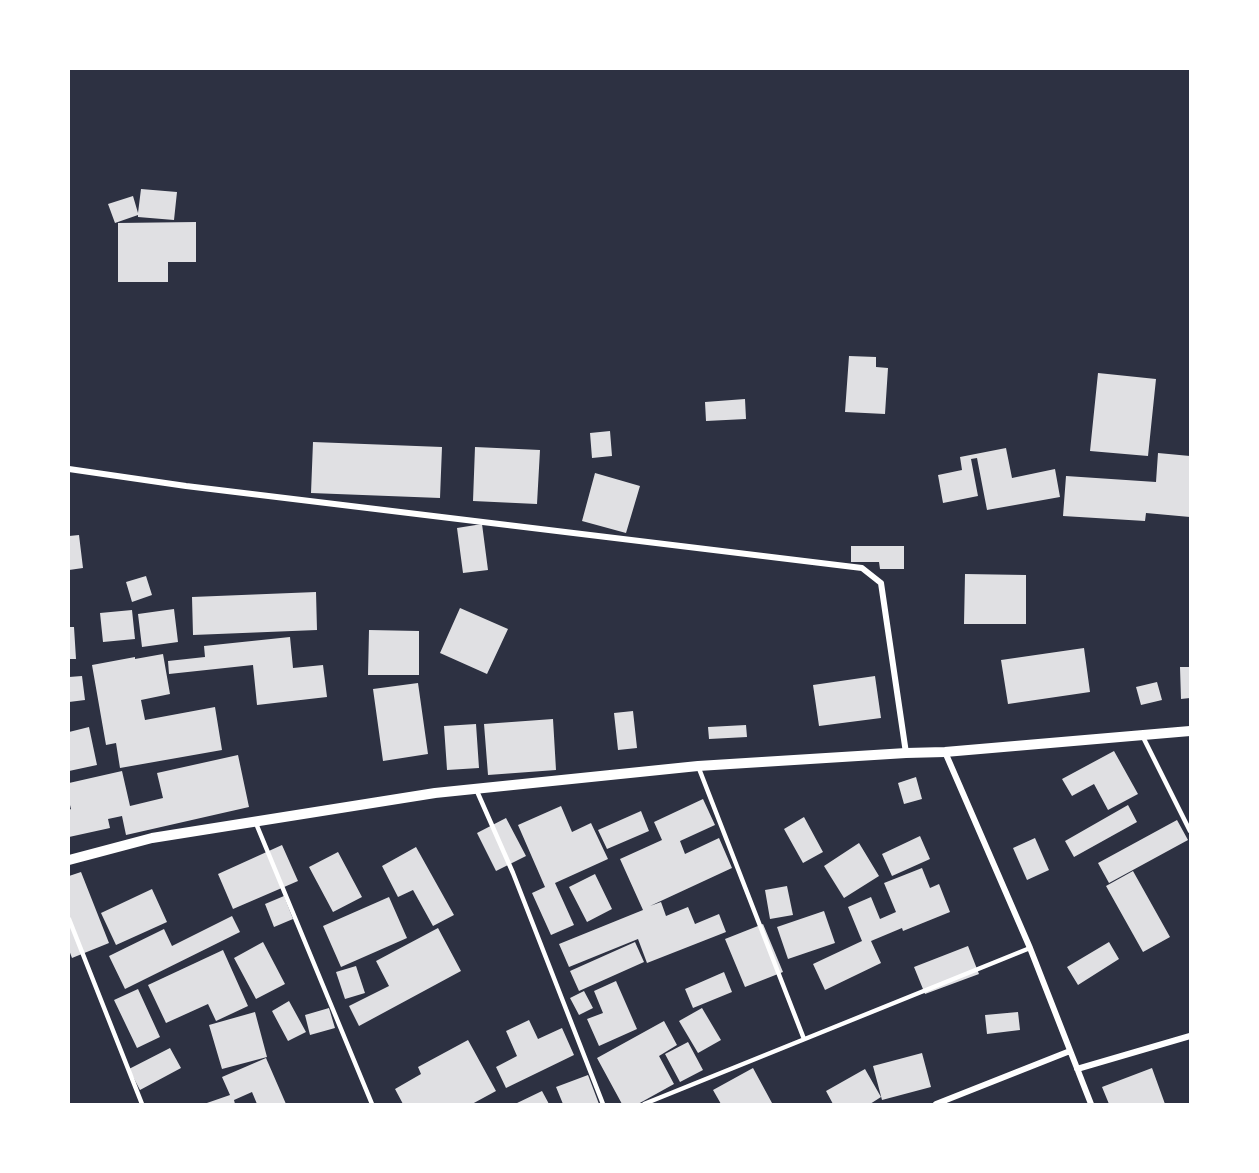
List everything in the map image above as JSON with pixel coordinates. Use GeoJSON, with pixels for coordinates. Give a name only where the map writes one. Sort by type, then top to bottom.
{"type":"FeatureCollection","features":[{"type":"Feature","properties":{"kind":"street"},"geometry":{"type":"LineString","coordinates":[[69,469],[198,487],[862,568],[881,583],[906,753]]}},
{"type":"Feature","properties":{"kind":"street"},"geometry":{"type":"LineString","coordinates":[[69,860],[152,838],[435,793],[698,766],[945,752],[1190,731]]}},
{"type":"Feature","properties":{"kind":"street"},"geometry":{"type":"LineString","coordinates":[[945,752],[1030,948],[1090,1104]]}},
{"type":"Feature","properties":{"kind":"street"},"geometry":{"type":"LineString","coordinates":[[1077,1069],[1190,1036]]}},
{"type":"Feature","properties":{"kind":"street"},"geometry":{"type":"LineString","coordinates":[[936,1104],[1070,1051]]}},
{"type":"Feature","properties":{"kind":"lane"},"geometry":{"type":"LineString","coordinates":[[1142,735],[1190,831]]}},
{"type":"Feature","properties":{"kind":"lane"},"geometry":{"type":"LineString","coordinates":[[698,766],[804,1039]]}},
{"type":"Feature","properties":{"kind":"lane"},"geometry":{"type":"LineString","coordinates":[[476,789],[513,873],[603,1104]]}},
{"type":"Feature","properties":{"kind":"lane"},"geometry":{"type":"LineString","coordinates":[[255,821],[372,1104]]}},
{"type":"Feature","properties":{"kind":"lane"},"geometry":{"type":"LineString","coordinates":[[69,919],[142,1104]]}},
{"type":"Feature","properties":{"kind":"lane"},"geometry":{"type":"LineString","coordinates":[[644,1104],[1030,948]]}},
{"type":"Feature","properties":{"kind":"building"},"geometry":{"type":"Polygon","coordinates":[[[141,189],[177,192],[174,220],[138,217],[138,215],[115,223],[108,204],[133,196],[138,213],[141,189]]]}},
{"type":"Feature","properties":{"kind":"building"},"geometry":{"type":"Polygon","coordinates":[[[196,222],[196,262],[168,262],[168,282],[118,282],[118,223],[196,222]]]}},
{"type":"Feature","properties":{"kind":"building"},"geometry":{"type":"Polygon","coordinates":[[[849,356],[876,357],[876,367],[888,368],[885,414],[845,412],[849,356]]]}},
{"type":"Feature","properties":{"kind":"building"},"geometry":{"type":"Polygon","coordinates":[[[1098,373],[1156,379],[1148,456],[1090,451],[1098,373]]]}},
{"type":"Feature","properties":{"kind":"building"},"geometry":{"type":"Polygon","coordinates":[[[745,399],[746,419],[706,421],[705,402],[745,399]]]}},
{"type":"Feature","properties":{"kind":"building"},"geometry":{"type":"Polygon","coordinates":[[[610,431],[612,456],[592,458],[590,433],[610,431]]]}},
{"type":"Feature","properties":{"kind":"building"},"geometry":{"type":"Polygon","coordinates":[[[313,442],[442,447],[440,498],[311,493],[313,442]]]}},
{"type":"Feature","properties":{"kind":"building"},"geometry":{"type":"Polygon","coordinates":[[[475,447],[540,450],[537,504],[473,501],[475,447]]]}},
{"type":"Feature","properties":{"kind":"building"},"geometry":{"type":"Polygon","coordinates":[[[1006,448],[1012,478],[1055,469],[1060,497],[987,510],[977,458],[971,459],[978,496],[943,503],[938,475],[962,470],[960,457],[1006,448]]]}},
{"type":"Feature","properties":{"kind":"building"},"geometry":{"type":"Polygon","coordinates":[[[1158,453],[1190,456],[1190,517],[1146,513],[1145,521],[1063,516],[1066,476],[1156,482],[1158,453]]]}},
{"type":"Feature","properties":{"kind":"building"},"geometry":{"type":"Polygon","coordinates":[[[595,473],[640,486],[626,533],[582,521],[595,473]]]}},
{"type":"Feature","properties":{"kind":"building"},"geometry":{"type":"Polygon","coordinates":[[[482,524],[488,570],[463,573],[457,528],[482,524]]]}},
{"type":"Feature","properties":{"kind":"building"},"geometry":{"type":"Polygon","coordinates":[[[79,535],[83,568],[69,570],[69,536],[79,535]]]}},
{"type":"Feature","properties":{"kind":"building"},"geometry":{"type":"Polygon","coordinates":[[[851,546],[904,546],[904,569],[880,569],[879,562],[851,562],[851,546]]]}},
{"type":"Feature","properties":{"kind":"building"},"geometry":{"type":"Polygon","coordinates":[[[965,574],[1026,575],[1026,624],[964,624],[965,574]]]}},
{"type":"Feature","properties":{"kind":"building"},"geometry":{"type":"Polygon","coordinates":[[[146,576],[152,595],[132,602],[126,582],[146,576]]]}},
{"type":"Feature","properties":{"kind":"building"},"geometry":{"type":"Polygon","coordinates":[[[316,592],[317,630],[193,635],[192,597],[316,592]]]}},
{"type":"Feature","properties":{"kind":"building"},"geometry":{"type":"Polygon","coordinates":[[[460,608],[508,629],[487,674],[440,653],[460,608]]]}},
{"type":"Feature","properties":{"kind":"building"},"geometry":{"type":"Polygon","coordinates":[[[174,609],[178,642],[142,647],[138,614],[174,609]]]}},
{"type":"Feature","properties":{"kind":"building"},"geometry":{"type":"Polygon","coordinates":[[[132,610],[135,639],[103,642],[100,613],[132,610]]]}},
{"type":"Feature","properties":{"kind":"building"},"geometry":{"type":"Polygon","coordinates":[[[69,627],[74,627],[76,659],[69,659],[69,627]]]}},
{"type":"Feature","properties":{"kind":"building"},"geometry":{"type":"Polygon","coordinates":[[[369,630],[419,631],[419,675],[368,675],[369,630]]]}},
{"type":"Feature","properties":{"kind":"building"},"geometry":{"type":"Polygon","coordinates":[[[290,637],[293,668],[323,665],[327,697],[257,705],[253,665],[169,674],[168,661],[205,657],[204,646],[290,637]]]}},
{"type":"Feature","properties":{"kind":"building"},"geometry":{"type":"Polygon","coordinates":[[[1084,648],[1090,692],[1008,704],[1001,660],[1084,648]]]}},
{"type":"Feature","properties":{"kind":"building"},"geometry":{"type":"Polygon","coordinates":[[[163,654],[170,694],[141,700],[145,720],[215,707],[222,750],[120,768],[116,743],[106,745],[92,665],[163,654]]]}},
{"type":"Feature","properties":{"kind":"building"},"geometry":{"type":"Polygon","coordinates":[[[1180,667],[1190,667],[1190,698],[1181,699],[1180,667]]]}},
{"type":"Feature","properties":{"kind":"building"},"geometry":{"type":"Polygon","coordinates":[[[82,676],[85,700],[69,702],[69,677],[82,676]]]}},
{"type":"Feature","properties":{"kind":"building"},"geometry":{"type":"Polygon","coordinates":[[[875,676],[881,718],[819,726],[813,685],[875,676]]]}},
{"type":"Feature","properties":{"kind":"building"},"geometry":{"type":"Polygon","coordinates":[[[1157,682],[1162,700],[1141,705],[1136,687],[1157,682]]]}},
{"type":"Feature","properties":{"kind":"building"},"geometry":{"type":"Polygon","coordinates":[[[418,683],[428,754],[383,761],[373,689],[418,683]]]}},
{"type":"Feature","properties":{"kind":"building"},"geometry":{"type":"Polygon","coordinates":[[[633,711],[637,748],[618,750],[614,713],[633,711]]]}},
{"type":"Feature","properties":{"kind":"building"},"geometry":{"type":"Polygon","coordinates":[[[553,719],[556,770],[488,775],[484,724],[553,719]]]}},
{"type":"Feature","properties":{"kind":"building"},"geometry":{"type":"Polygon","coordinates":[[[476,724],[479,768],[447,770],[444,726],[476,724]]]}},
{"type":"Feature","properties":{"kind":"building"},"geometry":{"type":"Polygon","coordinates":[[[746,725],[747,737],[709,739],[708,727],[746,725]]]}},
{"type":"Feature","properties":{"kind":"building"},"geometry":{"type":"Polygon","coordinates":[[[89,727],[97,765],[69,771],[69,732],[89,727]]]}},
{"type":"Feature","properties":{"kind":"building"},"geometry":{"type":"Polygon","coordinates":[[[1114,751],[1138,794],[1108,810],[1094,784],[1072,796],[1062,779],[1114,751]]]}},
{"type":"Feature","properties":{"kind":"building"},"geometry":{"type":"Polygon","coordinates":[[[238,755],[249,807],[126,835],[122,816],[108,819],[110,828],[69,837],[69,810],[71,809],[69,783],[122,771],[130,806],[163,798],[157,773],[238,755]]]}},
{"type":"Feature","properties":{"kind":"building"},"geometry":{"type":"Polygon","coordinates":[[[916,777],[922,799],[904,804],[898,783],[916,777]]]}},
{"type":"Feature","properties":{"kind":"building"},"geometry":{"type":"Polygon","coordinates":[[[703,799],[715,825],[680,841],[685,854],[719,838],[732,868],[650,906],[661,902],[666,916],[688,907],[695,924],[719,914],[726,932],[647,963],[638,939],[569,967],[559,944],[643,910],[620,859],[662,840],[654,822],[703,799]]]}},
{"type":"Feature","properties":{"kind":"building"},"geometry":{"type":"Polygon","coordinates":[[[1128,805],[1137,822],[1074,857],[1065,841],[1128,805]]]}},
{"type":"Feature","properties":{"kind":"building"},"geometry":{"type":"Polygon","coordinates":[[[561,806],[572,832],[591,823],[608,859],[555,883],[574,925],[551,935],[532,893],[545,887],[518,825],[561,806]]]}},
{"type":"Feature","properties":{"kind":"building"},"geometry":{"type":"Polygon","coordinates":[[[641,811],[649,831],[607,849],[598,830],[641,811]]]}},
{"type":"Feature","properties":{"kind":"building"},"geometry":{"type":"Polygon","coordinates":[[[804,817],[823,852],[803,863],[784,829],[804,817]]]}},
{"type":"Feature","properties":{"kind":"building"},"geometry":{"type":"Polygon","coordinates":[[[506,818],[526,856],[496,871],[477,833],[506,818]]]}},
{"type":"Feature","properties":{"kind":"building"},"geometry":{"type":"Polygon","coordinates":[[[1177,820],[1188,840],[1109,883],[1098,863],[1177,820]]]}},
{"type":"Feature","properties":{"kind":"building"},"geometry":{"type":"Polygon","coordinates":[[[920,836],[930,859],[892,876],[882,854],[920,836]]]}},
{"type":"Feature","properties":{"kind":"building"},"geometry":{"type":"Polygon","coordinates":[[[1035,838],[1049,870],[1027,880],[1013,848],[1035,838]]]}},
{"type":"Feature","properties":{"kind":"building"},"geometry":{"type":"Polygon","coordinates":[[[859,843],[879,876],[844,898],[824,866],[859,843]]]}},
{"type":"Feature","properties":{"kind":"building"},"geometry":{"type":"Polygon","coordinates":[[[282,845],[298,881],[233,909],[218,874],[282,845]]]}},
{"type":"Feature","properties":{"kind":"building"},"geometry":{"type":"Polygon","coordinates":[[[416,847],[454,915],[433,926],[413,890],[398,897],[382,866],[416,847]]]}},
{"type":"Feature","properties":{"kind":"building"},"geometry":{"type":"Polygon","coordinates":[[[338,852],[362,897],[333,912],[309,867],[338,852]]]}},
{"type":"Feature","properties":{"kind":"building"},"geometry":{"type":"Polygon","coordinates":[[[922,868],[930,888],[939,884],[950,912],[871,941],[881,963],[825,990],[813,964],[862,941],[848,907],[871,897],[880,919],[896,912],[884,883],[922,868]]]}},
{"type":"Feature","properties":{"kind":"building"},"geometry":{"type":"Polygon","coordinates":[[[1133,871],[1170,937],[1143,952],[1106,886],[1133,871]]]}},
{"type":"Feature","properties":{"kind":"building"},"geometry":{"type":"Polygon","coordinates":[[[81,872],[109,943],[72,958],[69,950],[69,876],[81,872]]]}},
{"type":"Feature","properties":{"kind":"building"},"geometry":{"type":"Polygon","coordinates":[[[595,874],[612,909],[587,922],[569,887],[595,874]]]}},
{"type":"Feature","properties":{"kind":"building"},"geometry":{"type":"Polygon","coordinates":[[[787,886],[793,915],[770,919],[765,890],[787,886]]]}},
{"type":"Feature","properties":{"kind":"building"},"geometry":{"type":"Polygon","coordinates":[[[152,889],[167,922],[116,945],[101,913],[152,889]]]}},
{"type":"Feature","properties":{"kind":"building"},"geometry":{"type":"Polygon","coordinates":[[[284,896],[293,919],[274,927],[265,904],[284,896]]]}},
{"type":"Feature","properties":{"kind":"building"},"geometry":{"type":"Polygon","coordinates":[[[389,897],[407,938],[341,967],[323,926],[389,897]]]}},
{"type":"Feature","properties":{"kind":"building"},"geometry":{"type":"Polygon","coordinates":[[[824,911],[835,943],[788,959],[777,927],[824,911]]]}},
{"type":"Feature","properties":{"kind":"building"},"geometry":{"type":"Polygon","coordinates":[[[232,916],[240,932],[125,989],[109,956],[164,929],[172,946],[232,916]]]}},
{"type":"Feature","properties":{"kind":"building"},"geometry":{"type":"Polygon","coordinates":[[[763,924],[783,972],[745,987],[725,939],[763,924]]]}},
{"type":"Feature","properties":{"kind":"building"},"geometry":{"type":"Polygon","coordinates":[[[438,928],[461,971],[359,1026],[349,1006],[389,986],[376,961],[438,928]]]}},
{"type":"Feature","properties":{"kind":"building"},"geometry":{"type":"Polygon","coordinates":[[[263,942],[285,984],[256,999],[234,958],[263,942]]]}},
{"type":"Feature","properties":{"kind":"building"},"geometry":{"type":"Polygon","coordinates":[[[635,942],[644,962],[579,991],[570,971],[635,942]]]}},
{"type":"Feature","properties":{"kind":"building"},"geometry":{"type":"Polygon","coordinates":[[[1109,942],[1119,959],[1078,985],[1067,967],[1109,942]]]}},
{"type":"Feature","properties":{"kind":"building"},"geometry":{"type":"Polygon","coordinates":[[[968,946],[979,974],[925,994],[914,967],[968,946]]]}},
{"type":"Feature","properties":{"kind":"building"},"geometry":{"type":"Polygon","coordinates":[[[223,950],[248,1006],[216,1021],[208,1004],[166,1023],[148,985],[223,950]]]}},
{"type":"Feature","properties":{"kind":"building"},"geometry":{"type":"Polygon","coordinates":[[[356,966],[365,993],[345,999],[336,972],[356,966]]]}},
{"type":"Feature","properties":{"kind":"building"},"geometry":{"type":"Polygon","coordinates":[[[724,972],[732,992],[693,1008],[685,989],[724,972]]]}},
{"type":"Feature","properties":{"kind":"building"},"geometry":{"type":"Polygon","coordinates":[[[616,981],[637,1029],[599,1046],[587,1019],[603,1013],[594,991],[616,981]]]}},
{"type":"Feature","properties":{"kind":"building"},"geometry":{"type":"Polygon","coordinates":[[[138,989],[160,1037],[137,1048],[114,1000],[138,989]]]}},
{"type":"Feature","properties":{"kind":"building"},"geometry":{"type":"Polygon","coordinates":[[[584,991],[593,1008],[579,1015],[570,998],[584,991]]]}},
{"type":"Feature","properties":{"kind":"building"},"geometry":{"type":"Polygon","coordinates":[[[289,1001],[306,1032],[288,1041],[272,1011],[289,1001]]]}},
{"type":"Feature","properties":{"kind":"building"},"geometry":{"type":"Polygon","coordinates":[[[329,1008],[335,1028],[310,1035],[305,1015],[329,1008]]]}},
{"type":"Feature","properties":{"kind":"building"},"geometry":{"type":"Polygon","coordinates":[[[702,1008],[721,1040],[698,1053],[679,1021],[702,1008]]]}},
{"type":"Feature","properties":{"kind":"building"},"geometry":{"type":"Polygon","coordinates":[[[255,1012],[267,1057],[222,1069],[209,1025],[255,1012]]]}},
{"type":"Feature","properties":{"kind":"building"},"geometry":{"type":"Polygon","coordinates":[[[1018,1012],[1020,1030],[987,1034],[985,1015],[1018,1012]]]}},
{"type":"Feature","properties":{"kind":"building"},"geometry":{"type":"Polygon","coordinates":[[[529,1020],[538,1039],[562,1028],[574,1055],[506,1088],[496,1067],[517,1056],[506,1031],[529,1020]]]}},
{"type":"Feature","properties":{"kind":"building"},"geometry":{"type":"Polygon","coordinates":[[[664,1021],[677,1045],[659,1056],[674,1084],[638,1104],[622,1104],[597,1058],[664,1021]]]}},
{"type":"Feature","properties":{"kind":"building"},"geometry":{"type":"Polygon","coordinates":[[[468,1040],[496,1091],[472,1104],[403,1104],[395,1089],[421,1074],[418,1067],[468,1040]]]}},
{"type":"Feature","properties":{"kind":"building"},"geometry":{"type":"Polygon","coordinates":[[[688,1042],[703,1070],[680,1082],[665,1054],[688,1042]]]}},
{"type":"Feature","properties":{"kind":"building"},"geometry":{"type":"Polygon","coordinates":[[[170,1048],[181,1068],[140,1090],[129,1069],[170,1048]]]}},
{"type":"Feature","properties":{"kind":"building"},"geometry":{"type":"Polygon","coordinates":[[[922,1053],[931,1087],[882,1100],[873,1066],[922,1053]]]}},
{"type":"Feature","properties":{"kind":"building"},"geometry":{"type":"Polygon","coordinates":[[[266,1058],[286,1104],[257,1104],[252,1092],[234,1100],[235,1104],[204,1104],[230,1095],[222,1077],[266,1058]]]}},
{"type":"Feature","properties":{"kind":"building"},"geometry":{"type":"Polygon","coordinates":[[[753,1068],[772,1103],[721,1104],[713,1090],[753,1068]]]}},
{"type":"Feature","properties":{"kind":"building"},"geometry":{"type":"Polygon","coordinates":[[[1152,1068],[1165,1104],[1109,1104],[1102,1087],[1152,1068]]]}},
{"type":"Feature","properties":{"kind":"building"},"geometry":{"type":"Polygon","coordinates":[[[865,1069],[881,1097],[870,1104],[833,1104],[826,1091],[865,1069]]]}},
{"type":"Feature","properties":{"kind":"building"},"geometry":{"type":"Polygon","coordinates":[[[588,1075],[599,1104],[563,1104],[556,1087],[588,1075]]]}},
{"type":"Feature","properties":{"kind":"building"},"geometry":{"type":"Polygon","coordinates":[[[542,1091],[549,1104],[515,1104],[542,1091]]]}}]}
